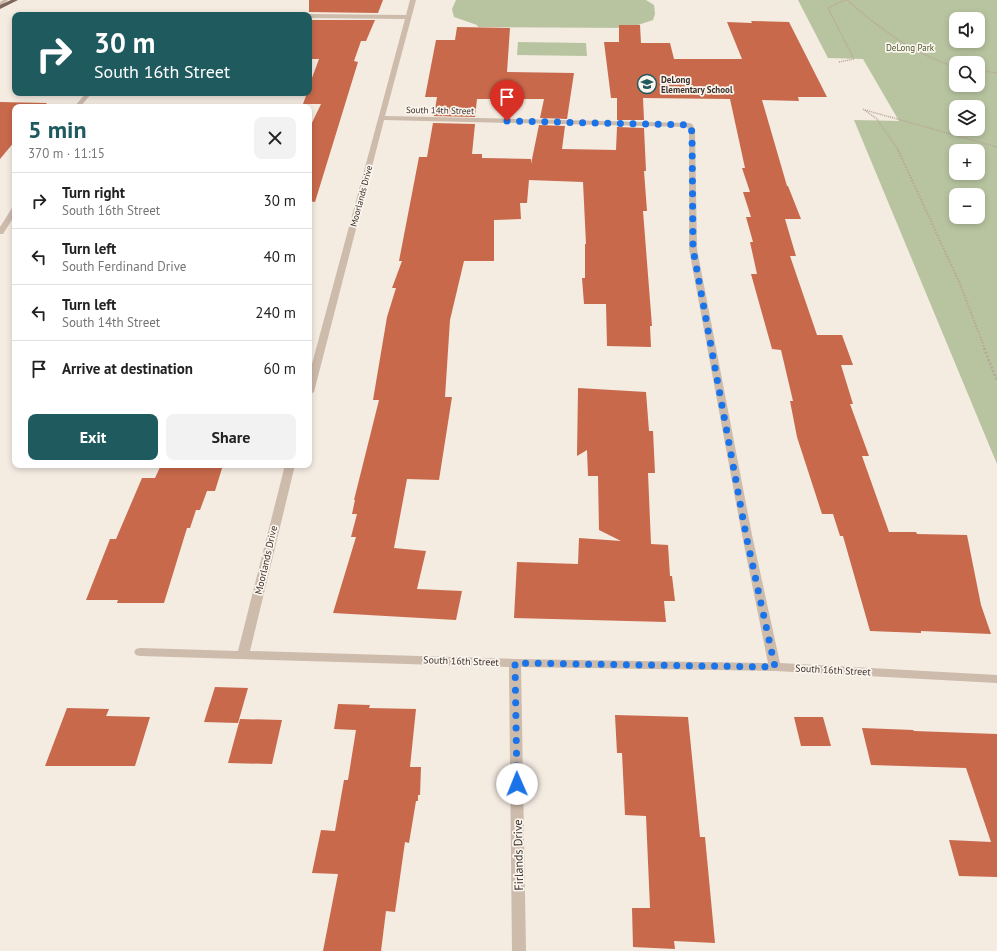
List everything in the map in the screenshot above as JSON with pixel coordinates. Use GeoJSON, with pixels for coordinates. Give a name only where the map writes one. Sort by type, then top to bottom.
{"type":"FeatureCollection","features":[{"type":"Feature","properties":{"kind":"main road"},"geometry":{"type":"LineString","coordinates":[[0,6],[15,0]]}},
{"type":"Feature","properties":{"kind":"street"},"geometry":{"type":"LineString","coordinates":[[0,6],[6,0]]}},
{"type":"Feature","properties":{"kind":"street","name":"Moorlands Drive"},"geometry":{"type":"LineString","coordinates":[[312,381],[413,0]]}},
{"type":"Feature","properties":{"kind":"street"},"geometry":{"type":"LineString","coordinates":[[312,16],[408,17]]}},
{"type":"Feature","properties":{"kind":"street"},"geometry":{"type":"LineString","coordinates":[[80,104],[86,96]]}},
{"type":"Feature","properties":{"kind":"street","name":"South 14th Street"},"geometry":{"type":"LineString","coordinates":[[382,118],[690,125],[692,132],[693,249],[746,535],[775,667]]}},
{"type":"Feature","properties":{"kind":"street"},"geometry":{"type":"LineString","coordinates":[[0,232],[12,214]]}},
{"type":"Feature","properties":{"kind":"street","name":"Moorlands Drive"},"geometry":{"type":"LineString","coordinates":[[243,655],[289,468]]}},
{"type":"Feature","properties":{"kind":"street","name":"South 16th Street"},"geometry":{"type":"LineString","coordinates":[[140,652],[515,663],[775,667],[997,679]]}},
{"type":"Feature","properties":{"kind":"street","name":"Firlands Drive"},"geometry":{"type":"LineString","coordinates":[[515,663],[519,951]]}},
{"type":"Feature","properties":{"kind":"path"},"geometry":{"type":"LineString","coordinates":[[839,62],[854,59],[828,8],[846,0],[872,22],[906,45],[949,65]]}},
{"type":"Feature","properties":{"kind":"path"},"geometry":{"type":"LineString","coordinates":[[985,70],[997,70]]}},
{"type":"Feature","properties":{"kind":"path"},"geometry":{"type":"LineString","coordinates":[[992,70],[997,73]]}},
{"type":"Feature","properties":{"kind":"path"},"geometry":{"type":"LineString","coordinates":[[997,147],[863,109],[877,119],[902,155],[960,284],[997,381]]}},
{"type":"Feature","properties":{"kind":"green space"},"geometry":{"type":"Polygon","coordinates":[[[456,0],[646,0],[654,5],[655,14],[653,20],[635,26],[635,28],[478,27],[477,25],[454,17],[452,9],[456,0]]]}},
{"type":"Feature","properties":{"kind":"green space","name":"DeLong Park"},"geometry":{"type":"Polygon","coordinates":[[[798,0],[997,0],[997,464],[854,120],[899,121],[863,59],[828,58],[798,0]]]}},
{"type":"Feature","properties":{"kind":"green space"},"geometry":{"type":"Polygon","coordinates":[[[518,42],[586,43],[587,56],[517,55],[518,42]]]}},
{"type":"Feature","properties":{"kind":"building"},"geometry":{"type":"Polygon","coordinates":[[[309,0],[383,0],[378,13],[309,12],[309,0]]]}},
{"type":"Feature","properties":{"kind":"building"},"geometry":{"type":"Polygon","coordinates":[[[312,20],[375,20],[366,41],[361,41],[354,61],[358,62],[315,202],[312,202],[312,123],[321,104],[303,104],[306,96],[312,96],[312,78],[319,59],[312,59],[312,20]]]}},
{"type":"Feature","properties":{"kind":"building"},"geometry":{"type":"Polygon","coordinates":[[[751,21],[789,22],[827,97],[798,97],[799,101],[762,100],[787,186],[801,219],[785,219],[796,256],[790,256],[817,335],[842,335],[853,365],[841,365],[853,404],[850,404],[869,456],[862,456],[889,532],[967,535],[981,605],[991,634],[921,631],[921,633],[870,631],[843,536],[840,536],[833,514],[822,514],[797,437],[790,401],[793,401],[781,350],[772,349],[751,274],[757,274],[750,242],[753,242],[746,217],[751,217],[743,192],[750,192],[742,168],[745,168],[730,99],[643,98],[644,120],[617,120],[617,98],[611,98],[604,42],[619,42],[619,25],[640,25],[641,43],[670,43],[674,59],[742,59],[727,22],[752,23],[751,21]]]}},
{"type":"Feature","properties":{"kind":"building"},"geometry":{"type":"Polygon","coordinates":[[[457,27],[510,28],[507,72],[574,73],[567,119],[540,118],[544,99],[477,99],[475,117],[434,116],[437,97],[425,97],[436,40],[455,40],[457,27]]]}},
{"type":"Feature","properties":{"kind":"building"},"geometry":{"type":"Polygon","coordinates":[[[0,102],[47,103],[12,104],[12,145],[0,159],[0,102]]]}},
{"type":"Feature","properties":{"kind":"building"},"geometry":{"type":"Polygon","coordinates":[[[433,123],[475,124],[472,154],[482,154],[482,158],[531,159],[531,164],[539,125],[565,126],[562,149],[616,150],[617,127],[644,128],[646,171],[644,171],[647,211],[643,211],[652,326],[650,326],[651,347],[607,346],[606,304],[584,304],[582,278],[585,278],[586,244],[583,182],[529,180],[527,203],[520,203],[521,219],[494,220],[494,261],[464,261],[450,320],[445,397],[452,397],[439,480],[407,479],[394,548],[426,551],[417,589],[462,591],[456,620],[333,613],[356,537],[351,537],[357,514],[352,514],[354,500],[379,400],[373,400],[387,317],[396,288],[392,288],[402,261],[399,261],[419,157],[427,157],[433,123]]]}},
{"type":"Feature","properties":{"kind":"building"},"geometry":{"type":"Polygon","coordinates":[[[578,388],[646,392],[649,431],[653,431],[655,473],[648,473],[651,544],[668,545],[670,576],[672,576],[675,601],[664,601],[666,622],[514,618],[517,562],[578,564],[579,538],[621,541],[599,530],[598,476],[588,476],[587,450],[577,456],[578,388]]]}},
{"type":"Feature","properties":{"kind":"building"},"geometry":{"type":"Polygon","coordinates":[[[160,468],[222,468],[215,491],[207,491],[200,510],[196,510],[190,528],[187,528],[164,603],[117,603],[118,600],[86,600],[110,539],[116,539],[142,478],[155,478],[160,468]]]}},
{"type":"Feature","properties":{"kind":"building"},"geometry":{"type":"Polygon","coordinates":[[[215,687],[248,688],[238,723],[204,722],[215,687]]]}},
{"type":"Feature","properties":{"kind":"building"},"geometry":{"type":"Polygon","coordinates":[[[338,704],[370,705],[369,708],[416,709],[410,767],[421,767],[420,795],[418,795],[418,801],[416,801],[409,843],[405,842],[395,912],[386,911],[381,951],[323,951],[338,874],[312,873],[321,830],[335,831],[344,780],[348,780],[356,730],[334,729],[338,704]]]}},
{"type":"Feature","properties":{"kind":"building"},"geometry":{"type":"Polygon","coordinates":[[[67,708],[109,709],[106,716],[150,717],[135,766],[45,766],[67,708]]]}},
{"type":"Feature","properties":{"kind":"building"},"geometry":{"type":"Polygon","coordinates":[[[615,715],[688,717],[700,837],[705,837],[715,943],[674,941],[675,949],[633,947],[632,908],[650,908],[646,816],[625,815],[622,753],[617,753],[615,715]]]}},
{"type":"Feature","properties":{"kind":"building"},"geometry":{"type":"Polygon","coordinates":[[[794,717],[823,717],[831,746],[801,746],[794,717]]]}},
{"type":"Feature","properties":{"kind":"building"},"geometry":{"type":"Polygon","coordinates":[[[240,719],[282,720],[272,764],[228,763],[240,719]]]}},
{"type":"Feature","properties":{"kind":"building"},"geometry":{"type":"Polygon","coordinates":[[[862,728],[997,734],[997,877],[959,876],[949,840],[991,842],[966,768],[871,765],[862,728]]]}},
{"type":"Feature","properties":{"kind":"place","name":"DeLong Elementary School"},"geometry":{"type":"Point","coordinates":[647,84]}},
{"type":"Feature","properties":{"kind":"route"},"geometry":{"type":"LineString","coordinates":[[507,121],[690,125],[692,132],[693,249],[746,535],[775,667],[515,663],[517,784]]}}]}
